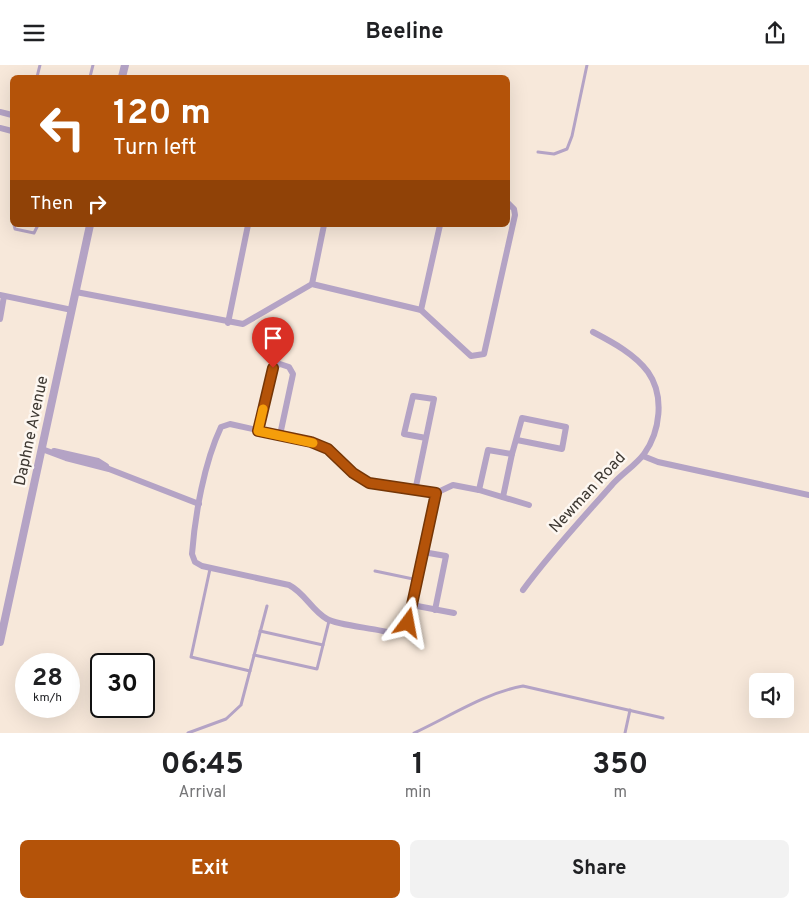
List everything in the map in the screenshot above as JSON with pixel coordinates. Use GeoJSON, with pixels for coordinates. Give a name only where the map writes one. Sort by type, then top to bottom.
{"type":"FeatureCollection","features":[{"type":"Feature","properties":{"kind":"street"},"geometry":{"type":"LineString","coordinates":[[76,292],[228,323],[243,324],[255,319],[312,284],[422,310],[471,356],[484,354],[515,215],[514,209],[510,205]]}},
{"type":"Feature","properties":{"kind":"street","name":"Daphne Avenue"},"geometry":{"type":"LineString","coordinates":[[0,643],[90,227]]}},
{"type":"Feature","properties":{"kind":"street"},"geometry":{"type":"LineString","coordinates":[[228,323],[248,227]]}},
{"type":"Feature","properties":{"kind":"street"},"geometry":{"type":"LineString","coordinates":[[312,284],[324,227]]}},
{"type":"Feature","properties":{"kind":"street"},"geometry":{"type":"LineString","coordinates":[[422,310],[440,227]]}},
{"type":"Feature","properties":{"kind":"street"},"geometry":{"type":"LineString","coordinates":[[0,319],[2,295],[72,310]]}},
{"type":"Feature","properties":{"kind":"street"},"geometry":{"type":"LineString","coordinates":[[593,332],[637,361],[649,373],[654,389],[659,420],[654,435],[643,456]]}},
{"type":"Feature","properties":{"kind":"street"},"geometry":{"type":"LineString","coordinates":[[258,431],[273,368],[280,364],[289,367],[294,374],[280,435]]}},
{"type":"Feature","properties":{"kind":"street"},"geometry":{"type":"LineString","coordinates":[[415,491],[426,438],[434,399],[413,396],[404,434],[426,438]]}},
{"type":"Feature","properties":{"kind":"street"},"geometry":{"type":"LineString","coordinates":[[503,497],[512,455],[516,440],[522,418],[566,427],[562,449],[516,440]]}},
{"type":"Feature","properties":{"kind":"street"},"geometry":{"type":"LineString","coordinates":[[454,613],[412,605],[408,623],[403,630],[395,634],[329,620],[319,614],[298,589],[289,585],[210,569],[195,562],[192,554],[199,504],[215,441],[221,427],[230,424],[280,435],[328,449],[353,473],[369,483],[436,493],[453,485],[479,490],[529,505]]}},
{"type":"Feature","properties":{"kind":"street"},"geometry":{"type":"LineString","coordinates":[[42,449],[66,458],[109,469],[199,504]]}},
{"type":"Feature","properties":{"kind":"street"},"geometry":{"type":"LineString","coordinates":[[479,490],[488,450],[512,455]]}},
{"type":"Feature","properties":{"kind":"street","name":"Newman Road"},"geometry":{"type":"LineString","coordinates":[[523,590],[537,570],[618,477],[643,456],[658,462],[809,495]]}},
{"type":"Feature","properties":{"kind":"street"},"geometry":{"type":"LineString","coordinates":[[435,610],[446,556],[424,552],[436,493]]}},
{"type":"Feature","properties":{"kind":"lane"},"geometry":{"type":"LineString","coordinates":[[538,152],[554,154],[567,149],[572,136],[587,65]]}},
{"type":"Feature","properties":{"kind":"lane"},"geometry":{"type":"LineString","coordinates":[[14,227],[15,229],[34,233],[37,227]]}},
{"type":"Feature","properties":{"kind":"lane"},"geometry":{"type":"LineString","coordinates":[[412,605],[424,552]]}},
{"type":"Feature","properties":{"kind":"lane"},"geometry":{"type":"LineString","coordinates":[[210,569],[192,657],[250,671]]}},
{"type":"Feature","properties":{"kind":"lane"},"geometry":{"type":"LineString","coordinates":[[375,571],[418,579]]}},
{"type":"Feature","properties":{"kind":"lane"},"geometry":{"type":"LineString","coordinates":[[188,733],[226,719],[241,705],[267,606]]}},
{"type":"Feature","properties":{"kind":"lane"},"geometry":{"type":"LineString","coordinates":[[254,655],[317,669],[329,620]]}},
{"type":"Feature","properties":{"kind":"lane"},"geometry":{"type":"LineString","coordinates":[[260,631],[324,645]]}},
{"type":"Feature","properties":{"kind":"lane"},"geometry":{"type":"LineString","coordinates":[[414,733],[470,706],[513,688],[523,686],[663,718]]}},
{"type":"Feature","properties":{"kind":"lane"},"geometry":{"type":"LineString","coordinates":[[625,733],[630,710]]}},
{"type":"Feature","properties":{"kind":"slow traffic"},"geometry":{"type":"LineString","coordinates":[[263,409],[258,431],[313,443]]}},
{"type":"Feature","properties":{"kind":"route"},"geometry":{"type":"LineString","coordinates":[[273,368],[258,431],[311,442],[328,449],[353,473],[369,483],[436,493],[408,623]]}}]}
